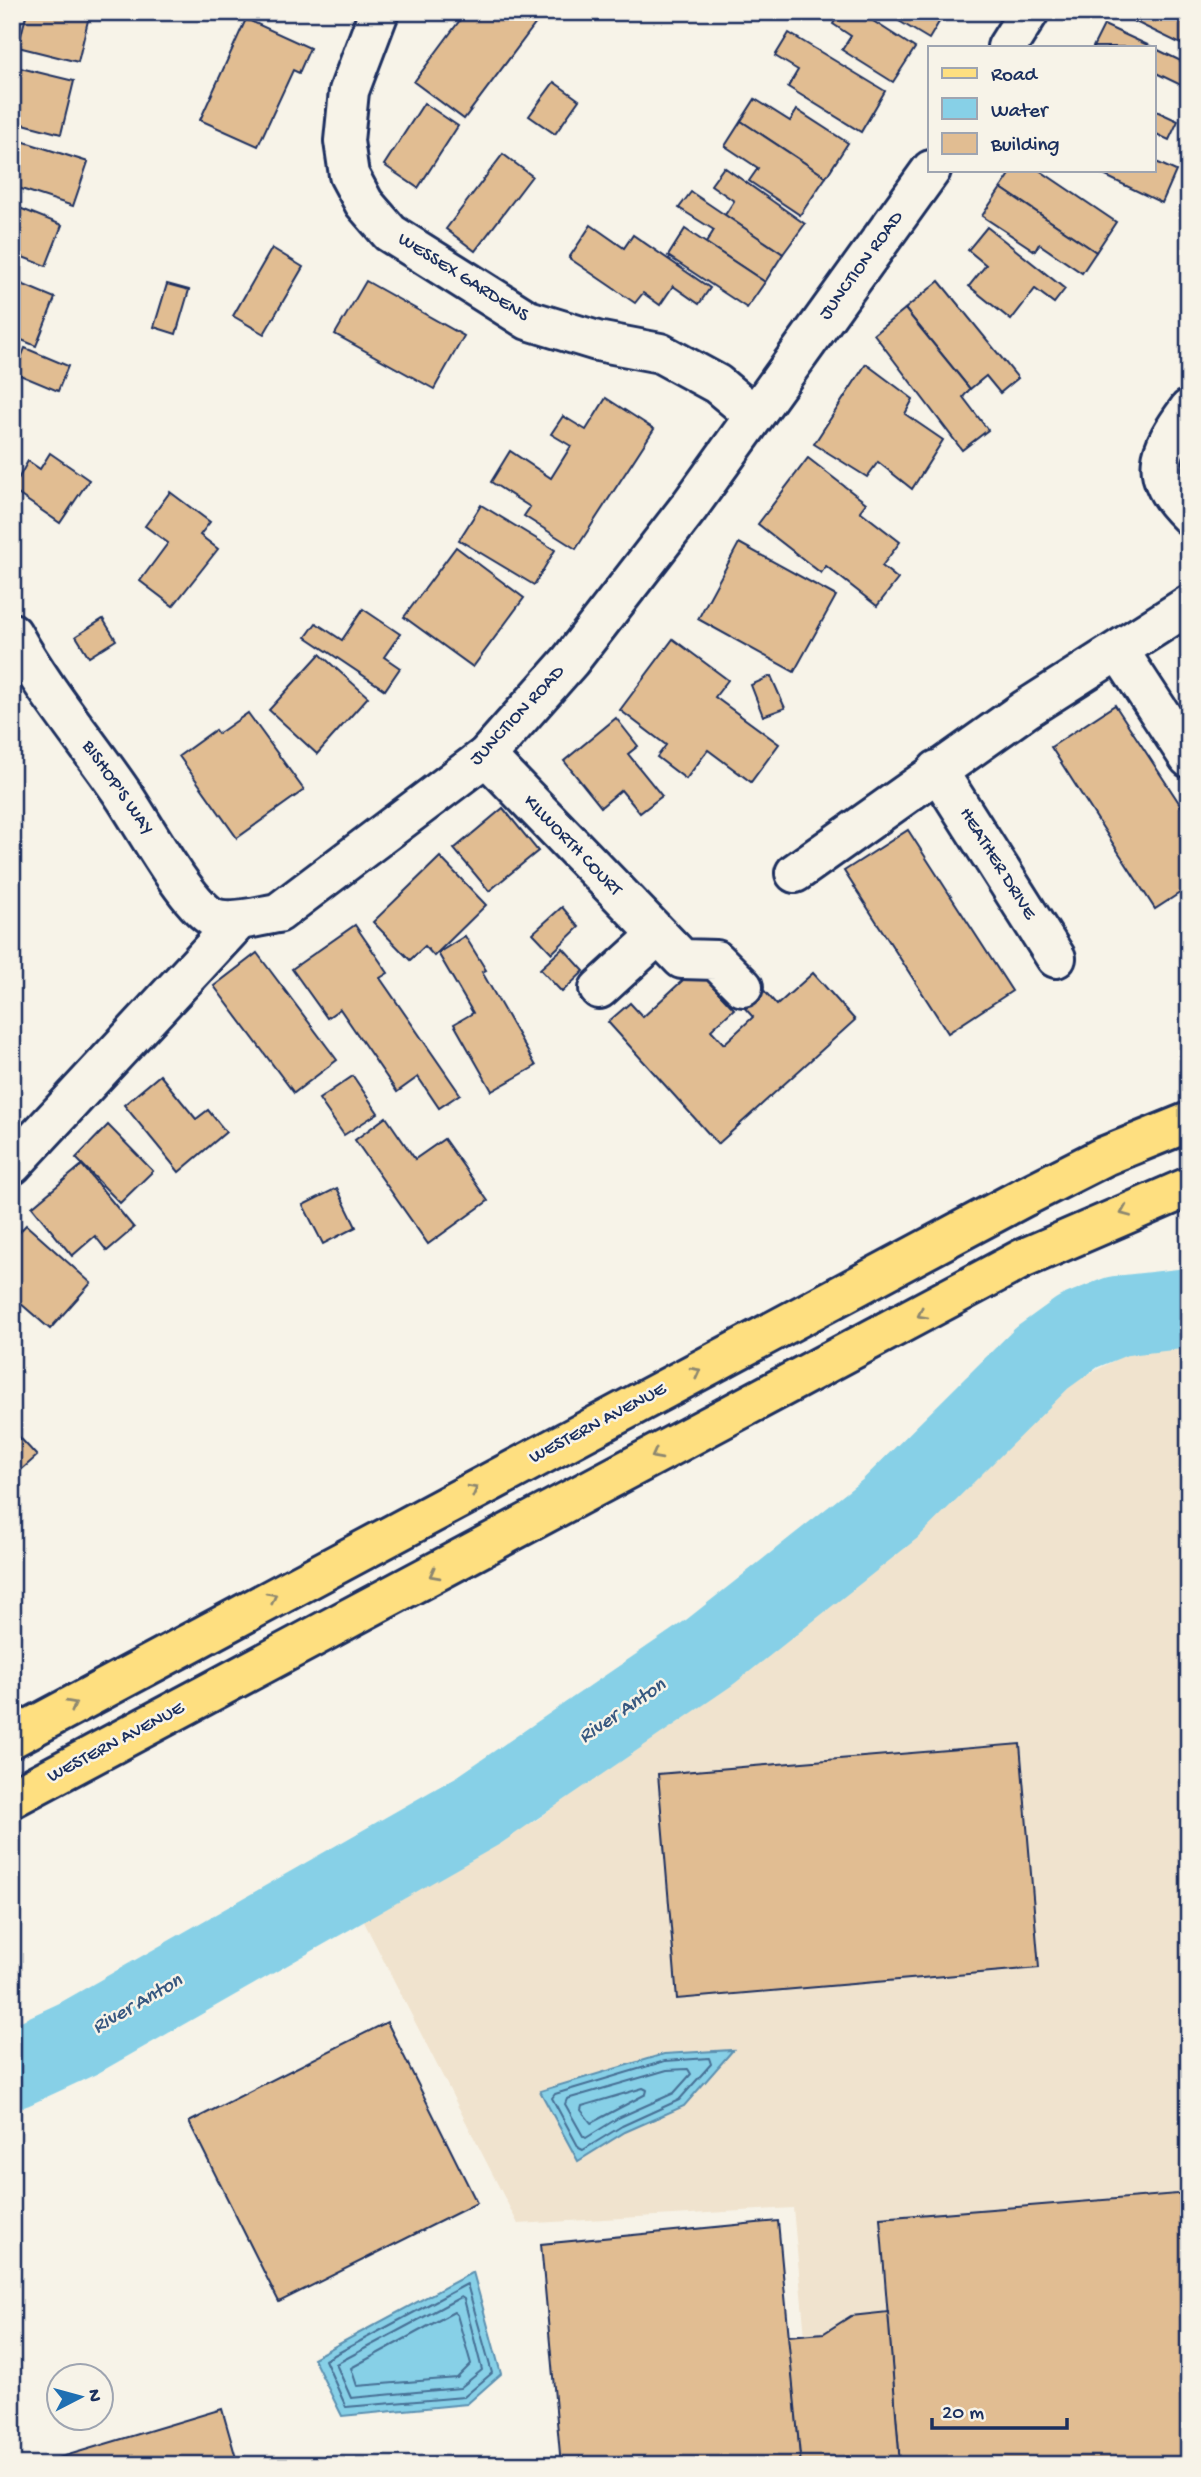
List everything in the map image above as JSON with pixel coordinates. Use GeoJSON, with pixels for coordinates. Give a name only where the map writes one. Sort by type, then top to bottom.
{"type":"FeatureCollection","features":[{"type":"Feature","properties":{"kind":"main road","name":"WESTERN AVENUE"},"geometry":{"type":"LineString","coordinates":[[12,1738],[1024,1196],[1105,1156],[1189,1122]]}},
{"type":"Feature","properties":{"kind":"main road","name":"WESTERN AVENUE"},"geometry":{"type":"LineString","coordinates":[[12,1798],[1022,1259],[1101,1222],[1189,1186]]}},
{"type":"Feature","properties":{"kind":"street","name":"WESSEX GARDENS"},"geometry":{"type":"LineString","coordinates":[[379,12],[349,92],[344,141],[349,176],[365,204],[390,233],[528,320],[597,341],[660,353],[717,384],[754,415]]}},
{"type":"Feature","properties":{"kind":"street"},"geometry":{"type":"LineString","coordinates":[[1008,46],[1029,12]]}},
{"type":"Feature","properties":{"kind":"street","name":"JUNCTION ROAD"},"geometry":{"type":"LineString","coordinates":[[239,920],[278,913],[486,756],[570,661],[689,508],[930,172]]}},
{"type":"Feature","properties":{"kind":"street"},"geometry":{"type":"LineString","coordinates":[[1189,409],[1165,447],[1159,470],[1168,489],[1189,515]]}},
{"type":"Feature","properties":{"kind":"street"},"geometry":{"type":"LineString","coordinates":[[795,873],[937,770],[1189,605]]}},
{"type":"Feature","properties":{"kind":"street","name":"BISHOP'S WAY"},"geometry":{"type":"LineString","coordinates":[[12,633],[29,664],[120,790],[190,897],[211,917],[239,920]]}},
{"type":"Feature","properties":{"kind":"street"},"geometry":{"type":"LineString","coordinates":[[1119,651],[1189,758]]}},
{"type":"Feature","properties":{"kind":"street","name":"KILWORTH COURT"},"geometry":{"type":"LineString","coordinates":[[486,756],[682,959],[716,960],[743,986]]}},
{"type":"Feature","properties":{"kind":"street","name":"HEATHER DRIVE"},"geometry":{"type":"LineString","coordinates":[[937,770],[1056,958]]}},
{"type":"Feature","properties":{"kind":"street"},"geometry":{"type":"LineString","coordinates":[[12,1165],[239,920]]}},
{"type":"Feature","properties":{"kind":"street"},"geometry":{"type":"LineString","coordinates":[[599,989],[657,935]]}},
{"type":"Feature","properties":{"kind":"shaded area"},"geometry":{"type":"Polygon","coordinates":[[[1189,1332],[1189,2465],[817,2465],[793,2208],[518,2224],[361,1916],[538,1819],[701,1695],[1021,1411],[1157,1337],[1189,1332]]]}},
{"type":"Feature","properties":{"kind":"water"},"geometry":{"type":"Polygon","coordinates":[[[733,2050],[684,2106],[625,2132],[578,2161],[540,2091],[664,2054],[733,2050]]]}},
{"type":"Feature","properties":{"kind":"water"},"geometry":{"type":"Polygon","coordinates":[[[473,2272],[501,2374],[467,2404],[342,2416],[313,2358],[473,2272]]]}},
{"type":"Feature","properties":{"kind":"building"},"geometry":{"type":"Polygon","coordinates":[[[27,12],[90,12],[78,62],[18,47],[27,12]]]}},
{"type":"Feature","properties":{"kind":"building"},"geometry":{"type":"Polygon","coordinates":[[[466,12],[538,12],[542,15],[464,119],[414,82],[466,12]]]}},
{"type":"Feature","properties":{"kind":"building"},"geometry":{"type":"Polygon","coordinates":[[[840,12],[859,12],[915,48],[893,82],[842,50],[851,36],[833,24],[840,12]]]}},
{"type":"Feature","properties":{"kind":"building"},"geometry":{"type":"Polygon","coordinates":[[[884,12],[945,12],[929,39],[884,12]]]}},
{"type":"Feature","properties":{"kind":"building"},"geometry":{"type":"Polygon","coordinates":[[[1117,12],[1189,12],[1189,48],[1117,13],[1117,12]]]}},
{"type":"Feature","properties":{"kind":"building"},"geometry":{"type":"Polygon","coordinates":[[[246,19],[310,48],[299,73],[293,70],[258,146],[200,120],[246,19]]]}},
{"type":"Feature","properties":{"kind":"building"},"geometry":{"type":"Polygon","coordinates":[[[1104,25],[1150,46],[1094,46],[1104,25]]]}},
{"type":"Feature","properties":{"kind":"building"},"geometry":{"type":"Polygon","coordinates":[[[789,33],[885,91],[861,132],[788,87],[798,70],[775,56],[789,33]]]}},
{"type":"Feature","properties":{"kind":"building"},"geometry":{"type":"Polygon","coordinates":[[[1156,49],[1189,65],[1189,89],[1156,73],[1156,49]]]}},
{"type":"Feature","properties":{"kind":"building"},"geometry":{"type":"Polygon","coordinates":[[[12,66],[74,81],[61,134],[12,121],[12,66]]]}},
{"type":"Feature","properties":{"kind":"building"},"geometry":{"type":"Polygon","coordinates":[[[554,82],[579,100],[555,134],[529,116],[554,82]]]}},
{"type":"Feature","properties":{"kind":"building"},"geometry":{"type":"Polygon","coordinates":[[[755,99],[790,121],[797,110],[848,143],[826,177],[741,121],[755,99]]]}},
{"type":"Feature","properties":{"kind":"building"},"geometry":{"type":"Polygon","coordinates":[[[424,103],[458,126],[418,188],[384,165],[424,103]]]}},
{"type":"Feature","properties":{"kind":"building"},"geometry":{"type":"Polygon","coordinates":[[[1156,111],[1178,121],[1169,140],[1156,134],[1156,111]]]}},
{"type":"Feature","properties":{"kind":"building"},"geometry":{"type":"Polygon","coordinates":[[[741,121],[826,177],[800,215],[749,181],[758,168],[725,146],[741,121]]]}},
{"type":"Feature","properties":{"kind":"building"},"geometry":{"type":"Polygon","coordinates":[[[12,138],[88,162],[73,206],[12,186],[12,138]]]}},
{"type":"Feature","properties":{"kind":"building"},"geometry":{"type":"Polygon","coordinates":[[[503,154],[532,176],[475,251],[446,229],[503,154]]]}},
{"type":"Feature","properties":{"kind":"building"},"geometry":{"type":"Polygon","coordinates":[[[1156,162],[1176,171],[1162,203],[1097,172],[1156,172],[1156,162]]]}},
{"type":"Feature","properties":{"kind":"building"},"geometry":{"type":"Polygon","coordinates":[[[724,167],[805,224],[783,254],[725,215],[734,201],[711,185],[724,167]]]}},
{"type":"Feature","properties":{"kind":"building"},"geometry":{"type":"Polygon","coordinates":[[[1012,172],[1042,172],[1116,222],[1096,252],[1001,188],[1012,172]]]}},
{"type":"Feature","properties":{"kind":"building"},"geometry":{"type":"Polygon","coordinates":[[[1001,188],[1096,252],[1082,273],[1039,244],[1035,251],[982,216],[1001,188]]]}},
{"type":"Feature","properties":{"kind":"building"},"geometry":{"type":"Polygon","coordinates":[[[691,192],[783,254],[765,282],[706,243],[714,230],[679,208],[691,192]]]}},
{"type":"Feature","properties":{"kind":"building"},"geometry":{"type":"Polygon","coordinates":[[[12,205],[62,225],[46,266],[12,253],[12,205]]]}},
{"type":"Feature","properties":{"kind":"building"},"geometry":{"type":"Polygon","coordinates":[[[591,225],[624,248],[633,235],[710,288],[699,304],[673,286],[660,305],[643,293],[635,303],[569,258],[591,225]]]}},
{"type":"Feature","properties":{"kind":"building"},"geometry":{"type":"Polygon","coordinates":[[[987,227],[1065,289],[1054,303],[1035,289],[1011,320],[969,286],[986,265],[968,250],[987,227]]]}},
{"type":"Feature","properties":{"kind":"building"},"geometry":{"type":"Polygon","coordinates":[[[685,229],[765,282],[747,308],[668,256],[685,229]]]}},
{"type":"Feature","properties":{"kind":"building"},"geometry":{"type":"Polygon","coordinates":[[[272,248],[303,267],[264,334],[233,316],[272,248]]]}},
{"type":"Feature","properties":{"kind":"building"},"geometry":{"type":"Polygon","coordinates":[[[12,280],[55,298],[36,346],[12,336],[12,280]]]}},
{"type":"Feature","properties":{"kind":"building"},"geometry":{"type":"Polygon","coordinates":[[[366,281],[464,336],[434,389],[335,334],[366,281]]]}},
{"type":"Feature","properties":{"kind":"building"},"geometry":{"type":"Polygon","coordinates":[[[939,281],[1018,378],[1000,393],[986,376],[970,389],[905,309],[939,281]]]}},
{"type":"Feature","properties":{"kind":"building"},"geometry":{"type":"Polygon","coordinates":[[[167,284],[189,290],[176,334],[154,327],[167,284]]]}},
{"type":"Feature","properties":{"kind":"building"},"geometry":{"type":"Polygon","coordinates":[[[905,309],[970,389],[963,397],[988,430],[962,450],[874,334],[905,309]]]}},
{"type":"Feature","properties":{"kind":"building"},"geometry":{"type":"Polygon","coordinates":[[[25,348],[68,366],[58,391],[15,373],[25,348]]]}},
{"type":"Feature","properties":{"kind":"building"},"geometry":{"type":"Polygon","coordinates":[[[866,364],[913,399],[905,414],[943,440],[912,489],[878,462],[867,477],[814,444],[866,364]]]}},
{"type":"Feature","properties":{"kind":"building"},"geometry":{"type":"Polygon","coordinates":[[[606,398],[654,429],[576,549],[524,516],[530,507],[491,482],[510,451],[551,478],[571,446],[551,434],[563,416],[586,430],[606,398]]]}},
{"type":"Feature","properties":{"kind":"building"},"geometry":{"type":"Polygon","coordinates":[[[50,453],[89,480],[60,523],[12,490],[28,461],[40,469],[50,453]]]}},
{"type":"Feature","properties":{"kind":"building"},"geometry":{"type":"Polygon","coordinates":[[[808,458],[866,503],[860,511],[900,542],[882,566],[898,579],[877,606],[826,566],[821,573],[758,524],[808,458]]]}},
{"type":"Feature","properties":{"kind":"building"},"geometry":{"type":"Polygon","coordinates":[[[170,492],[210,522],[200,535],[218,549],[173,606],[140,581],[168,543],[145,526],[170,492]]]}},
{"type":"Feature","properties":{"kind":"building"},"geometry":{"type":"Polygon","coordinates":[[[481,505],[555,550],[534,585],[459,540],[481,505]]]}},
{"type":"Feature","properties":{"kind":"building"},"geometry":{"type":"Polygon","coordinates":[[[739,543],[836,596],[794,672],[698,619],[739,543]]]}},
{"type":"Feature","properties":{"kind":"building"},"geometry":{"type":"Polygon","coordinates":[[[456,547],[524,598],[473,667],[404,617],[456,547]]]}},
{"type":"Feature","properties":{"kind":"building"},"geometry":{"type":"Polygon","coordinates":[[[363,609],[400,634],[384,657],[400,668],[385,690],[306,637],[316,623],[342,640],[363,609]]]}},
{"type":"Feature","properties":{"kind":"building"},"geometry":{"type":"Polygon","coordinates":[[[103,619],[116,640],[89,657],[76,636],[103,619]]]}},
{"type":"Feature","properties":{"kind":"building"},"geometry":{"type":"Polygon","coordinates":[[[673,639],[728,680],[715,697],[779,744],[751,782],[708,750],[686,779],[657,757],[666,745],[620,710],[673,639]]]}},
{"type":"Feature","properties":{"kind":"building"},"geometry":{"type":"Polygon","coordinates":[[[320,654],[368,697],[317,754],[269,710],[320,654]]]}},
{"type":"Feature","properties":{"kind":"building"},"geometry":{"type":"Polygon","coordinates":[[[771,676],[785,708],[763,716],[751,685],[771,676]]]}},
{"type":"Feature","properties":{"kind":"building"},"geometry":{"type":"Polygon","coordinates":[[[1115,705],[1189,818],[1189,887],[1155,909],[1051,747],[1115,705]]]}},
{"type":"Feature","properties":{"kind":"building"},"geometry":{"type":"Polygon","coordinates":[[[248,713],[304,790],[237,838],[179,756],[215,730],[218,734],[248,713]]]}},
{"type":"Feature","properties":{"kind":"building"},"geometry":{"type":"Polygon","coordinates":[[[616,718],[638,746],[628,754],[662,796],[640,813],[621,790],[601,807],[564,761],[616,718]]]}},
{"type":"Feature","properties":{"kind":"building"},"geometry":{"type":"Polygon","coordinates":[[[503,808],[538,851],[489,891],[454,849],[503,808]]]}},
{"type":"Feature","properties":{"kind":"building"},"geometry":{"type":"Polygon","coordinates":[[[908,830],[1012,991],[948,1033],[844,871],[908,830]]]}},
{"type":"Feature","properties":{"kind":"building"},"geometry":{"type":"Polygon","coordinates":[[[440,857],[486,905],[434,956],[425,946],[410,960],[373,922],[440,857]]]}},
{"type":"Feature","properties":{"kind":"building"},"geometry":{"type":"Polygon","coordinates":[[[562,907],[579,927],[552,953],[533,933],[562,907]]]}},
{"type":"Feature","properties":{"kind":"building"},"geometry":{"type":"Polygon","coordinates":[[[355,925],[388,973],[380,978],[460,1094],[439,1108],[418,1077],[397,1092],[340,1009],[327,1018],[292,969],[355,925]]]}},
{"type":"Feature","properties":{"kind":"building"},"geometry":{"type":"Polygon","coordinates":[[[465,936],[486,970],[482,972],[536,1066],[492,1091],[454,1024],[473,1013],[438,953],[465,936]]]}},
{"type":"Feature","properties":{"kind":"building"},"geometry":{"type":"Polygon","coordinates":[[[563,948],[584,971],[562,992],[540,969],[563,948]]]}},
{"type":"Feature","properties":{"kind":"building"},"geometry":{"type":"Polygon","coordinates":[[[257,953],[337,1060],[294,1093],[214,986],[257,953]]]}},
{"type":"Feature","properties":{"kind":"building"},"geometry":{"type":"Polygon","coordinates":[[[696,968],[734,1009],[711,1030],[724,1044],[753,1017],[741,1004],[760,986],[777,1005],[813,973],[855,1020],[718,1144],[608,1022],[630,1003],[643,1017],[696,968]]]}},
{"type":"Feature","properties":{"kind":"building"},"geometry":{"type":"Polygon","coordinates":[[[160,1075],[196,1119],[208,1110],[226,1132],[179,1172],[124,1105],[160,1075]]]}},
{"type":"Feature","properties":{"kind":"building"},"geometry":{"type":"Polygon","coordinates":[[[353,1076],[378,1113],[344,1135],[319,1099],[353,1076]]]}},
{"type":"Feature","properties":{"kind":"building"},"geometry":{"type":"Polygon","coordinates":[[[386,1117],[415,1159],[444,1139],[488,1201],[428,1244],[355,1140],[386,1117]]]}},
{"type":"Feature","properties":{"kind":"building"},"geometry":{"type":"Polygon","coordinates":[[[108,1125],[153,1171],[120,1203],[76,1158],[108,1125]]]}},
{"type":"Feature","properties":{"kind":"building"},"geometry":{"type":"Polygon","coordinates":[[[82,1165],[134,1228],[107,1251],[95,1236],[72,1256],[32,1207],[82,1165]]]}},
{"type":"Feature","properties":{"kind":"building"},"geometry":{"type":"Polygon","coordinates":[[[337,1188],[356,1227],[323,1244],[303,1205],[337,1188]]]}},
{"type":"Feature","properties":{"kind":"building"},"geometry":{"type":"Polygon","coordinates":[[[26,1225],[91,1283],[50,1329],[12,1296],[12,1240],[26,1225]]]}},
{"type":"Feature","properties":{"kind":"building"},"geometry":{"type":"Polygon","coordinates":[[[12,1429],[37,1456],[12,1478],[12,1429]]]}},
{"type":"Feature","properties":{"kind":"building"},"geometry":{"type":"Polygon","coordinates":[[[1020,1744],[1039,1968],[677,1999],[658,1774],[1020,1744]]]}},
{"type":"Feature","properties":{"kind":"building"},"geometry":{"type":"Polygon","coordinates":[[[387,2022],[477,2203],[279,2302],[189,2122],[387,2022]]]}},
{"type":"Feature","properties":{"kind":"building"},"geometry":{"type":"Polygon","coordinates":[[[1189,2193],[1189,2465],[900,2465],[880,2218],[1189,2193]]]}},
{"type":"Feature","properties":{"kind":"building"},"geometry":{"type":"Polygon","coordinates":[[[778,2221],[801,2465],[561,2465],[541,2244],[778,2221]]]}},
{"type":"Feature","properties":{"kind":"building"},"geometry":{"type":"Polygon","coordinates":[[[888,2312],[900,2465],[801,2465],[788,2336],[824,2333],[851,2316],[888,2312]]]}},
{"type":"Feature","properties":{"kind":"building"},"geometry":{"type":"Polygon","coordinates":[[[222,2409],[238,2465],[35,2465],[222,2409]]]}},
{"type":"Feature","properties":{"kind":"waterway","name":"River Anton"},"geometry":{"type":"LineString","coordinates":[[12,2069],[79,2038],[479,1810],[710,1652],[890,1509],[1042,1358],[1078,1332],[1117,1316],[1189,1308]]}}]}
